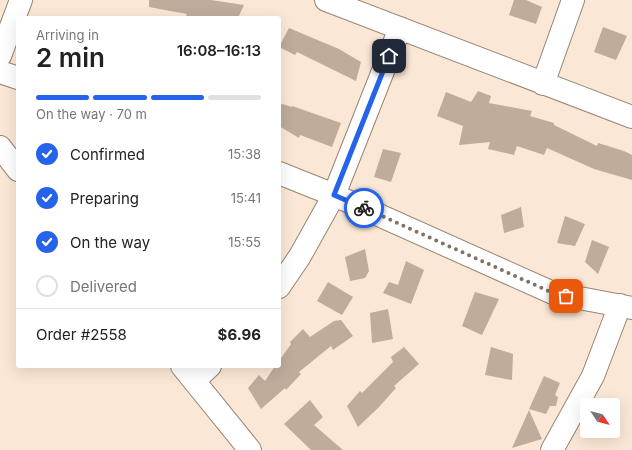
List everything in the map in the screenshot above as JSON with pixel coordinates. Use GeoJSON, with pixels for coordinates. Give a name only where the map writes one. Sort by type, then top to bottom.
{"type":"FeatureCollection","features":[{"type":"Feature","properties":{"kind":"street"},"geometry":{"type":"LineString","coordinates":[[0,56],[21,0]]}},
{"type":"Feature","properties":{"kind":"street"},"geometry":{"type":"LineString","coordinates":[[326,0],[632,117]]}},
{"type":"Feature","properties":{"kind":"street"},"geometry":{"type":"LineString","coordinates":[[544,84],[573,0]]}},
{"type":"Feature","properties":{"kind":"street"},"geometry":{"type":"LineString","coordinates":[[281,284],[300,256],[334,195],[400,28]]}},
{"type":"Feature","properties":{"kind":"street"},"geometry":{"type":"LineString","coordinates":[[0,72],[16,77]]}},
{"type":"Feature","properties":{"kind":"street"},"geometry":{"type":"LineString","coordinates":[[0,147],[16,167]]}},
{"type":"Feature","properties":{"kind":"street"},"geometry":{"type":"LineString","coordinates":[[281,174],[334,195],[553,293],[626,306],[593,376],[552,450]]}},
{"type":"Feature","properties":{"kind":"street"},"geometry":{"type":"LineString","coordinates":[[195,371],[250,450]]}},
{"type":"Feature","properties":{"kind":"building"},"geometry":{"type":"Polygon","coordinates":[[[149,0],[211,0],[244,5],[239,16],[186,16],[187,14],[149,7],[149,0]]]}},
{"type":"Feature","properties":{"kind":"building"},"geometry":{"type":"Polygon","coordinates":[[[514,0],[526,0],[542,7],[536,24],[509,15],[514,0]]]}},
{"type":"Feature","properties":{"kind":"building"},"geometry":{"type":"Polygon","coordinates":[[[603,27],[627,36],[616,60],[594,52],[603,27]]]}},
{"type":"Feature","properties":{"kind":"building"},"geometry":{"type":"Polygon","coordinates":[[[289,28],[339,49],[361,62],[356,81],[297,52],[295,55],[281,48],[281,43],[289,28]]]}},
{"type":"Feature","properties":{"kind":"building"},"geometry":{"type":"Polygon","coordinates":[[[478,91],[491,96],[489,103],[532,111],[530,116],[554,123],[554,125],[597,146],[598,143],[632,155],[632,180],[594,169],[547,148],[544,155],[517,146],[514,155],[488,149],[490,142],[459,145],[463,126],[437,116],[446,92],[471,102],[478,91]]]}},
{"type":"Feature","properties":{"kind":"building"},"geometry":{"type":"Polygon","coordinates":[[[281,104],[341,123],[332,147],[300,135],[299,138],[281,127],[281,104]]]}},
{"type":"Feature","properties":{"kind":"building"},"geometry":{"type":"Polygon","coordinates":[[[383,149],[401,153],[391,182],[374,177],[383,149]]]}},
{"type":"Feature","properties":{"kind":"building"},"geometry":{"type":"Polygon","coordinates":[[[521,207],[524,227],[504,233],[501,215],[521,207]]]}},
{"type":"Feature","properties":{"kind":"building"},"geometry":{"type":"Polygon","coordinates":[[[565,216],[585,224],[575,246],[557,243],[565,216]]]}},
{"type":"Feature","properties":{"kind":"building"},"geometry":{"type":"Polygon","coordinates":[[[592,240],[609,247],[598,274],[585,262],[592,240]]]}},
{"type":"Feature","properties":{"kind":"building"},"geometry":{"type":"Polygon","coordinates":[[[365,249],[369,271],[365,278],[350,281],[345,257],[365,249]]]}},
{"type":"Feature","properties":{"kind":"building"},"geometry":{"type":"Polygon","coordinates":[[[406,261],[424,270],[411,304],[383,293],[389,282],[398,285],[406,261]]]}},
{"type":"Feature","properties":{"kind":"building"},"geometry":{"type":"Polygon","coordinates":[[[328,282],[353,297],[342,315],[317,301],[328,282]]]}},
{"type":"Feature","properties":{"kind":"building"},"geometry":{"type":"Polygon","coordinates":[[[475,292],[499,299],[482,335],[462,326],[475,292]]]}},
{"type":"Feature","properties":{"kind":"building"},"geometry":{"type":"Polygon","coordinates":[[[388,309],[393,339],[372,343],[370,313],[388,309]]]}},
{"type":"Feature","properties":{"kind":"building"},"geometry":{"type":"Polygon","coordinates":[[[341,320],[353,336],[333,350],[331,346],[299,372],[301,374],[286,390],[285,388],[261,409],[248,388],[259,375],[265,381],[274,368],[281,368],[281,358],[291,344],[290,342],[303,329],[310,337],[334,321],[341,320]]]}},
{"type":"Feature","properties":{"kind":"building"},"geometry":{"type":"Polygon","coordinates":[[[404,347],[419,364],[394,386],[396,388],[358,427],[347,406],[360,391],[362,393],[393,362],[391,357],[404,347]]]}},
{"type":"Feature","properties":{"kind":"building"},"geometry":{"type":"Polygon","coordinates":[[[491,347],[513,354],[512,380],[485,375],[491,347]]]}},
{"type":"Feature","properties":{"kind":"building"},"geometry":{"type":"Polygon","coordinates":[[[544,376],[560,383],[555,395],[558,397],[556,406],[550,406],[546,414],[529,409],[544,376]]]}},
{"type":"Feature","properties":{"kind":"building"},"geometry":{"type":"Polygon","coordinates":[[[310,400],[323,417],[314,425],[343,450],[311,450],[284,424],[310,400]]]}},
{"type":"Feature","properties":{"kind":"building"},"geometry":{"type":"Polygon","coordinates":[[[529,410],[542,439],[512,448],[529,410]]]}},
{"type":"Feature","properties":{"kind":"way so far"},"geometry":{"type":"LineString","coordinates":[[364,208],[553,293],[566,296]]}},
{"type":"Feature","properties":{"kind":"route"},"geometry":{"type":"LineString","coordinates":[[364,208],[334,195],[389,56]]}}]}
